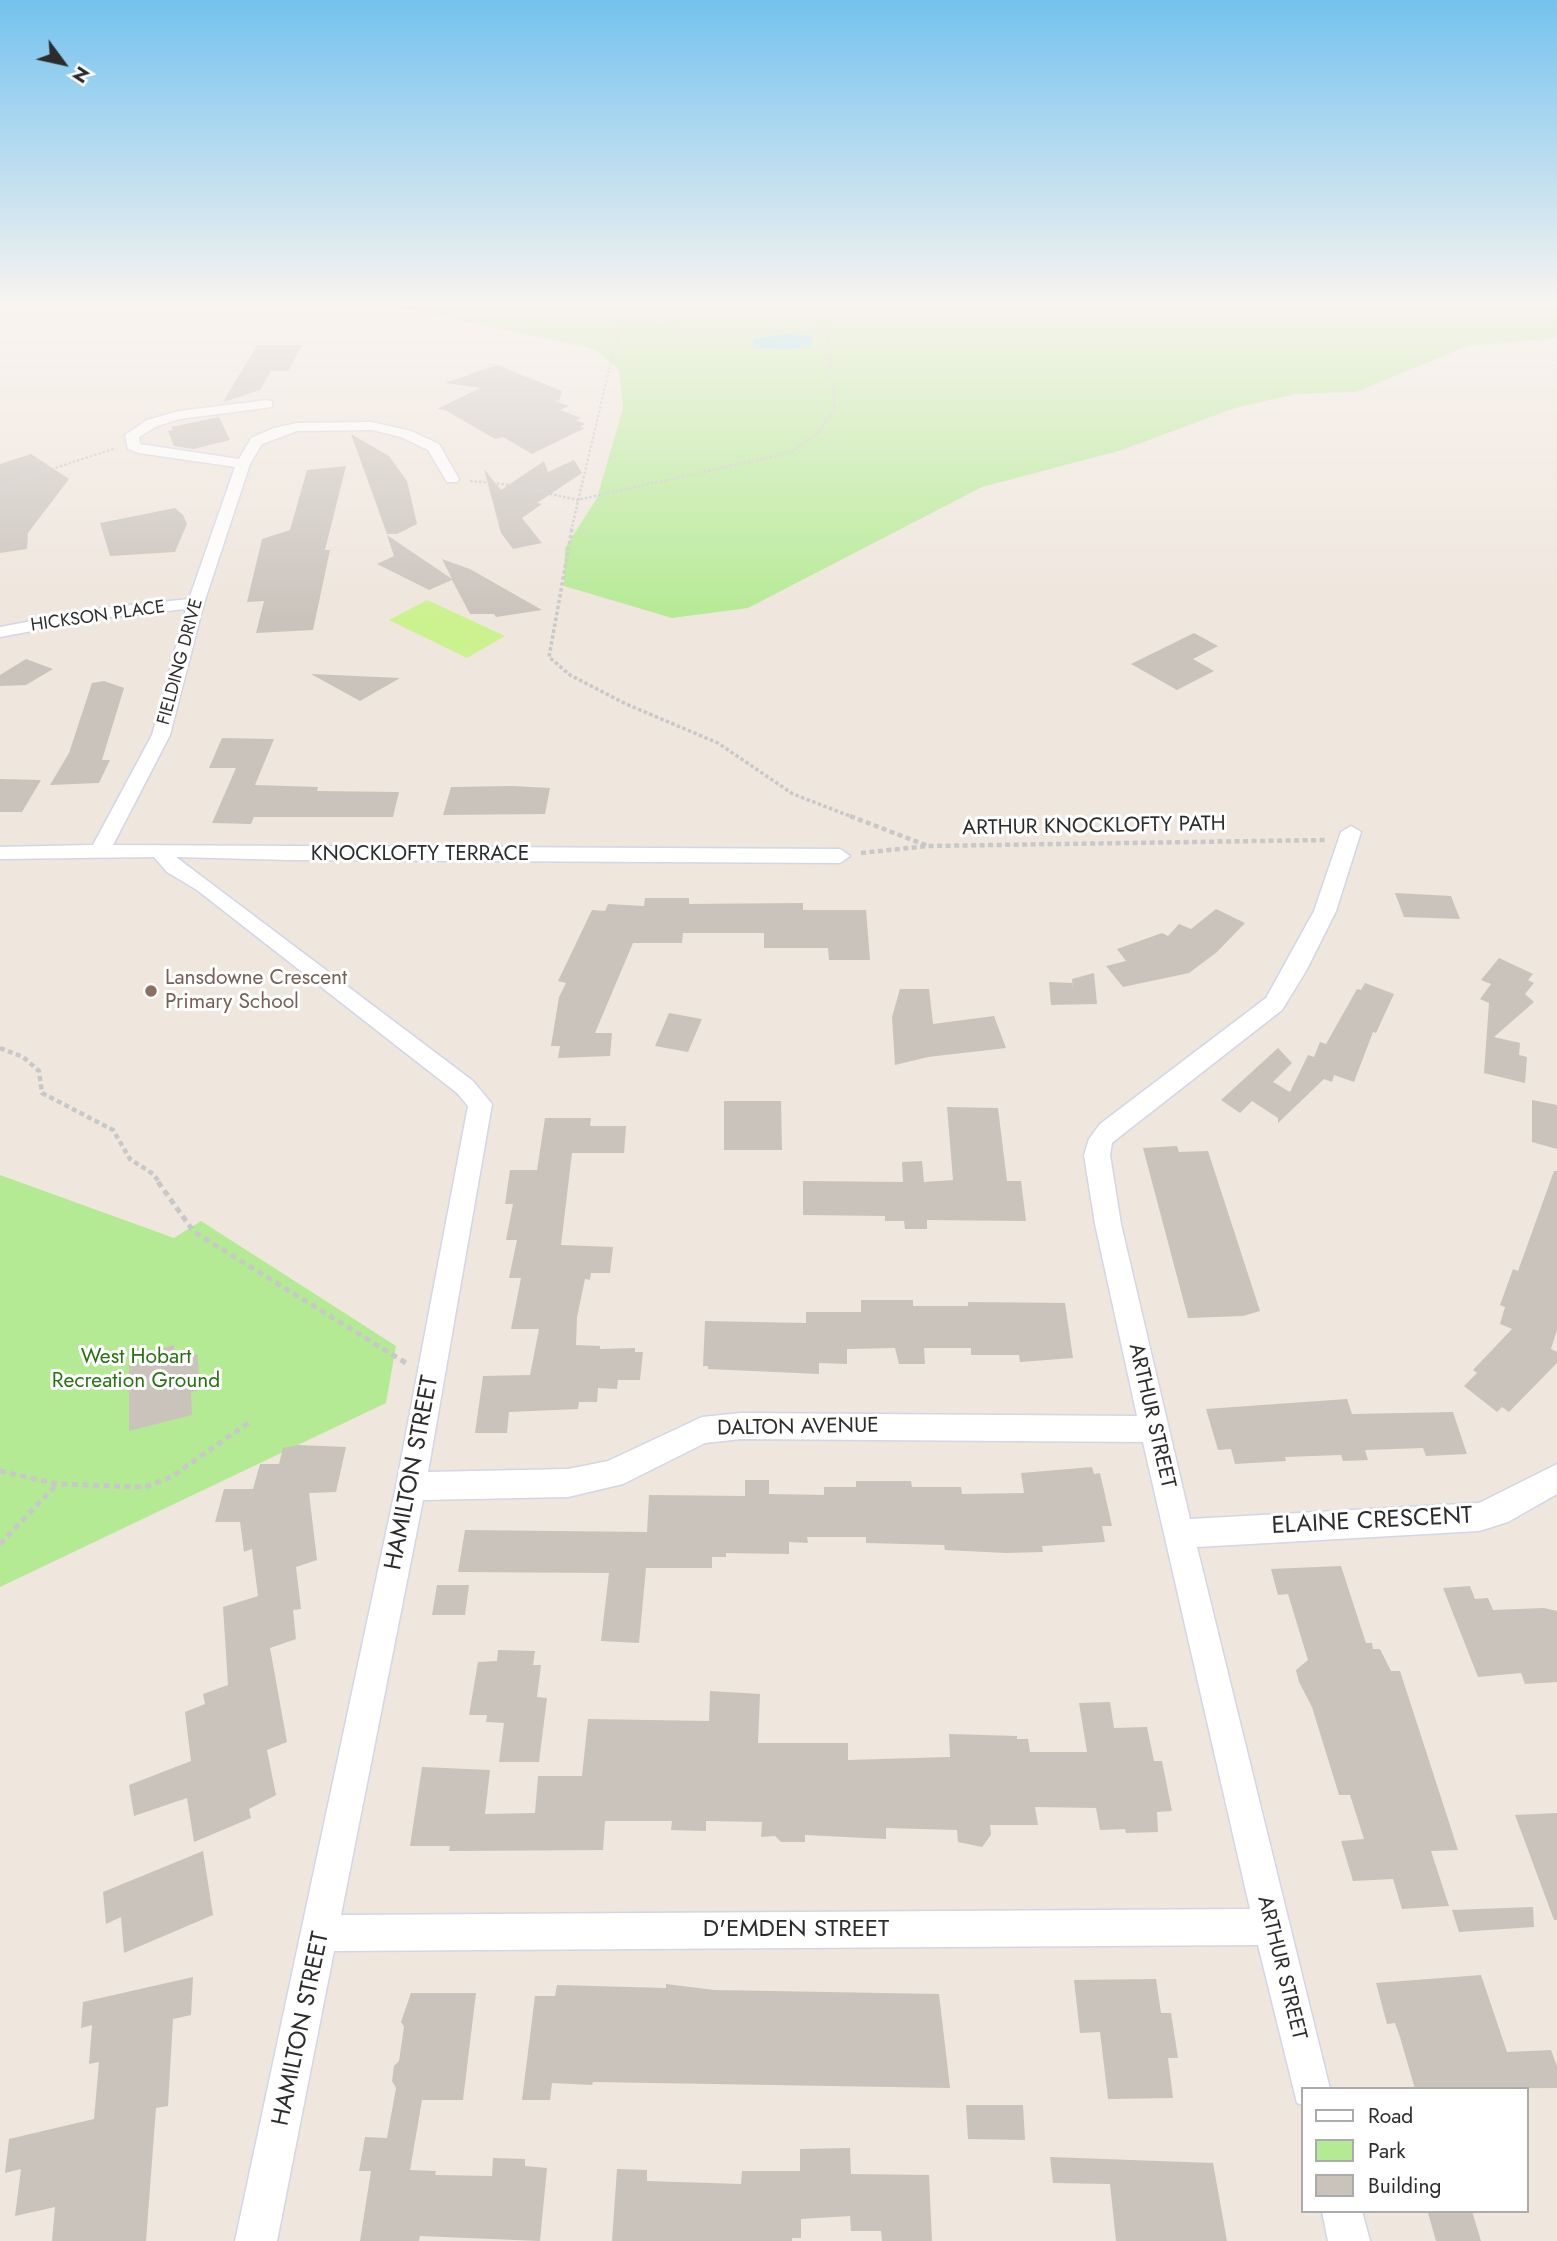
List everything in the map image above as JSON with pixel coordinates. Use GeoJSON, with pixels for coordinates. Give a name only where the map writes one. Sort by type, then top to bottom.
{"type":"FeatureCollection","features":[{"type":"Feature","properties":{"kind":"street"},"geometry":{"type":"LineString","coordinates":[[229,410],[165,419],[132,435],[133,446],[243,464]]}},
{"type":"Feature","properties":{"kind":"street","name":"FIELDING DRIVE"},"geometry":{"type":"LineString","coordinates":[[99,853],[161,735],[189,638],[196,603],[243,464],[256,441],[279,430],[315,425],[354,424],[407,434],[434,447],[452,480]]}},
{"type":"Feature","properties":{"kind":"street","name":"HICKSON PLACE"},"geometry":{"type":"LineString","coordinates":[[0,632],[102,614],[196,603]]}},
{"type":"Feature","properties":{"kind":"street","name":"ARTHUR STREET"},"geometry":{"type":"LineString","coordinates":[[1311,2087],[1178,1534],[1097,1165],[1098,1147],[1109,1131],[1274,1004],[1295,971],[1319,923],[1350,836]]}},
{"type":"Feature","properties":{"kind":"street","name":"KNOCKLOFTY TERRACE"},"geometry":{"type":"LineString","coordinates":[[0,853],[160,851],[840,856]]}},
{"type":"Feature","properties":{"kind":"street","name":"HAMILTON STREET"},"geometry":{"type":"LineString","coordinates":[[160,851],[174,867],[215,893],[465,1087],[480,1104],[411,1486],[322,1933],[256,2241]]}},
{"type":"Feature","properties":{"kind":"street","name":"DALTON AVENUE"},"geometry":{"type":"LineString","coordinates":[[411,1486],[486,1487],[568,1483],[612,1474],[702,1430],[741,1426],[1154,1429]]}},
{"type":"Feature","properties":{"kind":"street","name":"ELAINE CRESCENT"},"geometry":{"type":"LineString","coordinates":[[1178,1534],[1479,1517],[1497,1512],[1557,1478]]}},
{"type":"Feature","properties":{"kind":"street","name":"D'EMDEN STREET"},"geometry":{"type":"LineString","coordinates":[[322,1933],[1271,1927]]}},
{"type":"Feature","properties":{"kind":"street"},"geometry":{"type":"LineString","coordinates":[[1342,2213],[1349,2241]]}},
{"type":"Feature","properties":{"kind":"path"},"geometry":{"type":"LineString","coordinates":[[599,410],[577,500],[549,657],[581,681],[718,743],[793,794],[928,846]]}},
{"type":"Feature","properties":{"kind":"path"},"geometry":{"type":"LineString","coordinates":[[452,480],[512,485],[577,500],[759,462],[789,453],[818,432],[834,410]]}},
{"type":"Feature","properties":{"kind":"path"},"geometry":{"type":"LineString","coordinates":[[0,486],[104,452],[133,446]]}},
{"type":"Feature","properties":{"kind":"path","name":"ARTHUR KNOCKLOFTY PATH"},"geometry":{"type":"LineString","coordinates":[[840,856],[928,846],[1350,836]]}},
{"type":"Feature","properties":{"kind":"path"},"geometry":{"type":"LineString","coordinates":[[0,1048],[23,1057],[38,1071],[42,1093],[113,1130],[130,1159],[153,1174],[194,1232],[416,1369]]}},
{"type":"Feature","properties":{"kind":"path"},"geometry":{"type":"LineString","coordinates":[[0,1471],[57,1485],[145,1487],[171,1477],[251,1421]]}},
{"type":"Feature","properties":{"kind":"path"},"geometry":{"type":"LineString","coordinates":[[0,1544],[57,1485]]}},
{"type":"Feature","properties":{"kind":"green space"},"geometry":{"type":"Polygon","coordinates":[[[623,410],[1231,410],[1122,450],[982,487],[748,608],[672,618],[564,586],[565,548],[597,498],[623,410]]]}},
{"type":"Feature","properties":{"kind":"green space"},"geometry":{"type":"Polygon","coordinates":[[[427,600],[505,636],[467,658],[389,620],[427,600]]]}},
{"type":"Feature","properties":{"kind":"green space","name":"West Hobart Recreation Ground"},"geometry":{"type":"Polygon","coordinates":[[[0,1175],[174,1238],[201,1221],[396,1346],[386,1403],[0,1587],[0,1175]]]}},
{"type":"Feature","properties":{"kind":"building"},"geometry":{"type":"Polygon","coordinates":[[[442,410],[561,410],[581,418],[576,420],[585,424],[580,427],[585,428],[532,454],[503,437],[495,439],[442,410]]]}},
{"type":"Feature","properties":{"kind":"building"},"geometry":{"type":"Polygon","coordinates":[[[219,417],[230,440],[193,449],[174,446],[168,431],[173,430],[171,427],[219,417]]]}},
{"type":"Feature","properties":{"kind":"building"},"geometry":{"type":"Polygon","coordinates":[[[351,434],[389,456],[407,481],[417,524],[397,534],[387,534],[351,434]]]}},
{"type":"Feature","properties":{"kind":"building"},"geometry":{"type":"Polygon","coordinates":[[[31,454],[69,479],[28,533],[27,549],[0,553],[0,464],[31,454]]]}},
{"type":"Feature","properties":{"kind":"building"},"geometry":{"type":"Polygon","coordinates":[[[574,460],[582,473],[537,503],[542,504],[522,518],[542,543],[513,549],[501,533],[484,469],[501,490],[544,461],[548,472],[574,460]]]}},
{"type":"Feature","properties":{"kind":"building"},"geometry":{"type":"Polygon","coordinates":[[[346,466],[325,550],[330,550],[313,630],[256,633],[264,601],[247,602],[262,539],[290,530],[307,470],[346,466]]]}},
{"type":"Feature","properties":{"kind":"building"},"geometry":{"type":"Polygon","coordinates":[[[175,508],[183,515],[187,524],[175,552],[110,556],[100,523],[175,508]]]}},
{"type":"Feature","properties":{"kind":"building"},"geometry":{"type":"Polygon","coordinates":[[[387,535],[452,579],[442,559],[470,569],[542,610],[496,617],[494,614],[470,614],[452,580],[429,590],[377,564],[394,556],[387,535]]]}},
{"type":"Feature","properties":{"kind":"building"},"geometry":{"type":"Polygon","coordinates":[[[1194,633],[1218,646],[1193,659],[1214,671],[1177,690],[1131,664],[1194,633]]]}},
{"type":"Feature","properties":{"kind":"building"},"geometry":{"type":"Polygon","coordinates":[[[26,659],[53,669],[26,685],[0,686],[0,675],[26,659]]]}},
{"type":"Feature","properties":{"kind":"building"},"geometry":{"type":"Polygon","coordinates":[[[311,674],[400,678],[360,701],[311,674]]]}},
{"type":"Feature","properties":{"kind":"building"},"geometry":{"type":"Polygon","coordinates":[[[104,681],[124,688],[102,760],[110,760],[99,783],[50,785],[69,753],[92,683],[104,681]]]}},
{"type":"Feature","properties":{"kind":"building"},"geometry":{"type":"Polygon","coordinates":[[[222,738],[274,739],[255,785],[318,787],[317,791],[399,792],[393,817],[254,817],[251,824],[212,823],[236,768],[209,768],[222,738]]]}},
{"type":"Feature","properties":{"kind":"building"},"geometry":{"type":"Polygon","coordinates":[[[0,779],[41,780],[22,812],[0,812],[0,779]]]}},
{"type":"Feature","properties":{"kind":"building"},"geometry":{"type":"Polygon","coordinates":[[[451,787],[550,788],[545,814],[443,815],[451,787]]]}},
{"type":"Feature","properties":{"kind":"building"},"geometry":{"type":"Polygon","coordinates":[[[1395,893],[1451,896],[1460,919],[1404,917],[1395,893]]]}},
{"type":"Feature","properties":{"kind":"building"},"geometry":{"type":"Polygon","coordinates":[[[645,898],[689,898],[689,904],[803,903],[803,910],[866,910],[870,960],[829,960],[828,948],[764,948],[764,933],[683,933],[682,943],[633,943],[595,1033],[612,1033],[610,1056],[558,1058],[560,1046],[551,1046],[559,997],[566,983],[558,981],[592,910],[605,911],[608,904],[644,906],[645,898]]]}},
{"type":"Feature","properties":{"kind":"building"},"geometry":{"type":"Polygon","coordinates":[[[1216,909],[1245,923],[1217,952],[1189,973],[1123,987],[1106,966],[1126,961],[1117,949],[1162,933],[1168,936],[1179,924],[1191,929],[1216,909]]]}},
{"type":"Feature","properties":{"kind":"building"},"geometry":{"type":"Polygon","coordinates":[[[1499,958],[1533,974],[1528,980],[1534,983],[1525,994],[1534,1002],[1494,1037],[1520,1043],[1519,1055],[1527,1057],[1525,1083],[1484,1073],[1489,1003],[1480,999],[1491,984],[1481,980],[1499,958]]]}},
{"type":"Feature","properties":{"kind":"building"},"geometry":{"type":"Polygon","coordinates":[[[1094,973],[1097,1004],[1051,1005],[1049,982],[1072,983],[1073,990],[1072,979],[1094,973]]]}},
{"type":"Feature","properties":{"kind":"building"},"geometry":{"type":"Polygon","coordinates":[[[1365,983],[1394,994],[1376,1033],[1373,1032],[1354,1082],[1334,1075],[1332,1082],[1324,1079],[1278,1123],[1278,1118],[1252,1101],[1240,1113],[1221,1100],[1278,1048],[1292,1063],[1273,1082],[1290,1092],[1308,1055],[1314,1057],[1320,1042],[1326,1044],[1357,989],[1361,990],[1365,983]]]}},
{"type":"Feature","properties":{"kind":"building"},"geometry":{"type":"Polygon","coordinates":[[[900,989],[929,989],[933,1024],[994,1016],[1006,1048],[928,1057],[895,1065],[892,1017],[900,989]]]}},
{"type":"Feature","properties":{"kind":"building"},"geometry":{"type":"Polygon","coordinates":[[[669,1013],[702,1019],[688,1052],[655,1046],[669,1013]]]}},
{"type":"Feature","properties":{"kind":"building"},"geometry":{"type":"Polygon","coordinates":[[[1532,1100],[1557,1105],[1557,1149],[1532,1142],[1532,1100]]]}},
{"type":"Feature","properties":{"kind":"building"},"geometry":{"type":"Polygon","coordinates":[[[724,1101],[781,1101],[782,1150],[724,1150],[724,1101]]]}},
{"type":"Feature","properties":{"kind":"building"},"geometry":{"type":"Polygon","coordinates":[[[947,1107],[998,1108],[1007,1181],[1021,1181],[1026,1221],[927,1220],[927,1229],[905,1229],[904,1221],[885,1221],[885,1216],[803,1215],[803,1181],[903,1182],[902,1162],[922,1161],[924,1182],[953,1180],[947,1107]]]}},
{"type":"Feature","properties":{"kind":"building"},"geometry":{"type":"Polygon","coordinates":[[[545,1118],[591,1118],[590,1126],[626,1126],[624,1153],[572,1153],[561,1245],[613,1247],[610,1273],[591,1273],[590,1280],[585,1279],[577,1317],[576,1345],[600,1346],[600,1349],[635,1348],[635,1352],[643,1352],[640,1380],[618,1380],[617,1389],[598,1388],[597,1402],[579,1402],[578,1409],[509,1412],[507,1433],[475,1433],[483,1376],[530,1375],[539,1329],[511,1329],[521,1278],[509,1278],[517,1240],[506,1240],[513,1204],[505,1204],[510,1170],[537,1170],[545,1118]]]}},
{"type":"Feature","properties":{"kind":"building"},"geometry":{"type":"Polygon","coordinates":[[[1177,1146],[1179,1152],[1208,1151],[1260,1311],[1243,1316],[1188,1318],[1143,1148],[1177,1146]]]}},
{"type":"Feature","properties":{"kind":"building"},"geometry":{"type":"Polygon","coordinates":[[[1554,1171],[1557,1171],[1557,1330],[1551,1349],[1557,1352],[1557,1363],[1509,1412],[1502,1407],[1497,1412],[1464,1386],[1477,1373],[1473,1370],[1512,1329],[1500,1324],[1505,1307],[1500,1305],[1513,1269],[1518,1271],[1554,1171]]]}},
{"type":"Feature","properties":{"kind":"building"},"geometry":{"type":"Polygon","coordinates":[[[861,1300],[913,1300],[913,1306],[968,1306],[968,1302],[1065,1303],[1073,1358],[1020,1362],[1019,1355],[971,1355],[971,1348],[924,1348],[925,1364],[899,1364],[895,1348],[847,1349],[847,1364],[819,1363],[819,1374],[708,1369],[708,1366],[703,1366],[705,1321],[806,1323],[806,1312],[861,1312],[861,1300]]]}},
{"type":"Feature","properties":{"kind":"building"},"geometry":{"type":"Polygon","coordinates":[[[174,1345],[174,1360],[198,1354],[199,1390],[191,1392],[192,1415],[129,1431],[129,1365],[146,1361],[145,1352],[174,1345]]]}},
{"type":"Feature","properties":{"kind":"building"},"geometry":{"type":"Polygon","coordinates":[[[1347,1399],[1352,1414],[1453,1412],[1467,1454],[1426,1456],[1423,1448],[1365,1450],[1368,1460],[1343,1461],[1341,1455],[1285,1457],[1286,1461],[1235,1464],[1231,1449],[1218,1450],[1206,1409],[1347,1399]]]}},
{"type":"Feature","properties":{"kind":"building"},"geometry":{"type":"Polygon","coordinates":[[[298,1445],[346,1447],[336,1492],[309,1493],[317,1560],[296,1567],[301,1609],[293,1610],[296,1639],[270,1648],[287,1742],[267,1750],[276,1795],[249,1809],[251,1818],[194,1842],[187,1798],[134,1816],[129,1785],[191,1761],[185,1712],[205,1704],[203,1694],[228,1685],[223,1607],[258,1596],[252,1549],[244,1552],[240,1522],[215,1522],[224,1489],[253,1489],[260,1464],[279,1464],[283,1448],[298,1445]]]}},
{"type":"Feature","properties":{"kind":"building"},"geometry":{"type":"Polygon","coordinates":[[[1092,1467],[1094,1474],[1100,1473],[1112,1526],[1102,1526],[1105,1542],[1042,1546],[1043,1552],[1006,1553],[945,1550],[944,1545],[866,1543],[866,1537],[807,1537],[808,1543],[789,1542],[789,1554],[726,1553],[726,1557],[712,1557],[712,1568],[646,1568],[639,1643],[601,1641],[609,1573],[458,1572],[465,1530],[647,1532],[649,1495],[745,1496],[745,1480],[769,1480],[769,1494],[824,1495],[824,1487],[856,1487],[856,1481],[911,1481],[912,1487],[961,1487],[962,1494],[1024,1493],[1021,1473],[1092,1467]]]}},
{"type":"Feature","properties":{"kind":"building"},"geometry":{"type":"Polygon","coordinates":[[[1341,1566],[1366,1643],[1372,1643],[1373,1649],[1380,1649],[1391,1671],[1400,1671],[1458,1850],[1431,1851],[1449,1906],[1402,1909],[1393,1879],[1353,1881],[1341,1841],[1364,1839],[1350,1795],[1339,1795],[1312,1707],[1299,1682],[1296,1670],[1308,1660],[1288,1594],[1278,1595],[1271,1569],[1341,1566]]]}},
{"type":"Feature","properties":{"kind":"building"},"geometry":{"type":"Polygon","coordinates":[[[437,1585],[469,1585],[465,1615],[432,1615],[437,1585]]]}},
{"type":"Feature","properties":{"kind":"building"},"geometry":{"type":"Polygon","coordinates":[[[1470,1586],[1475,1599],[1488,1598],[1493,1610],[1544,1608],[1557,1611],[1557,1682],[1525,1684],[1521,1673],[1478,1677],[1443,1588],[1470,1586]]]}},
{"type":"Feature","properties":{"kind":"building"},"geometry":{"type":"Polygon","coordinates":[[[498,1650],[535,1651],[533,1665],[541,1665],[537,1697],[547,1698],[539,1762],[499,1762],[504,1723],[486,1722],[487,1715],[469,1715],[478,1662],[497,1661],[498,1650]]]}},
{"type":"Feature","properties":{"kind":"building"},"geometry":{"type":"Polygon","coordinates":[[[710,1691],[760,1694],[758,1743],[848,1743],[848,1760],[950,1757],[949,1734],[1017,1736],[1017,1739],[1028,1739],[1030,1752],[1087,1752],[1079,1703],[1110,1702],[1114,1728],[1147,1727],[1154,1761],[1162,1761],[1172,1811],[1157,1812],[1158,1832],[1126,1833],[1125,1829],[1100,1830],[1096,1808],[1035,1807],[1038,1825],[990,1825],[991,1835],[982,1847],[958,1842],[957,1830],[886,1828],[886,1839],[805,1835],[805,1842],[781,1842],[775,1836],[761,1837],[762,1822],[706,1821],[706,1831],[671,1830],[672,1821],[605,1821],[603,1850],[449,1851],[450,1846],[410,1846],[422,1767],[490,1770],[485,1814],[535,1813],[538,1776],[582,1776],[588,1719],[709,1721],[710,1691]]]}},
{"type":"Feature","properties":{"kind":"building"},"geometry":{"type":"Polygon","coordinates":[[[1557,1813],[1557,1920],[1554,1920],[1515,1815],[1557,1813]]]}},
{"type":"Feature","properties":{"kind":"building"},"geometry":{"type":"Polygon","coordinates":[[[203,1851],[213,1915],[124,1953],[121,1917],[106,1924],[103,1892],[203,1851]]]}},
{"type":"Feature","properties":{"kind":"building"},"geometry":{"type":"Polygon","coordinates":[[[1533,1907],[1534,1927],[1459,1932],[1452,1910],[1533,1907]]]}},
{"type":"Feature","properties":{"kind":"building"},"geometry":{"type":"Polygon","coordinates":[[[1481,1975],[1507,2052],[1551,2050],[1557,2066],[1557,2088],[1414,2087],[1395,2023],[1387,2024],[1376,1983],[1481,1975]]]}},
{"type":"Feature","properties":{"kind":"building"},"geometry":{"type":"Polygon","coordinates":[[[193,1977],[191,2015],[173,2019],[168,2106],[156,2108],[146,2241],[52,2241],[55,2207],[15,2216],[21,2169],[5,2173],[9,2139],[94,2119],[99,2062],[89,2064],[92,2025],[81,2028],[83,2002],[193,1977]]]}},
{"type":"Feature","properties":{"kind":"building"},"geometry":{"type":"Polygon","coordinates":[[[1156,1979],[1161,2013],[1171,2013],[1178,2058],[1168,2058],[1173,2098],[1108,2099],[1100,2032],[1080,2033],[1074,1980],[1156,1979]]]}},
{"type":"Feature","properties":{"kind":"building"},"geometry":{"type":"Polygon","coordinates":[[[666,1984],[714,1990],[939,1994],[950,2088],[552,2083],[550,2100],[522,2100],[535,1996],[555,1996],[557,1985],[666,1988],[666,1984]]]}},
{"type":"Feature","properties":{"kind":"building"},"geometry":{"type":"Polygon","coordinates":[[[411,1993],[476,1993],[463,2100],[422,2100],[410,2170],[436,2171],[435,2175],[492,2176],[493,2158],[525,2159],[525,2166],[547,2168],[540,2241],[420,2236],[419,2241],[360,2241],[371,2171],[359,2171],[365,2137],[387,2138],[396,2088],[392,2081],[394,2066],[399,2061],[404,2027],[401,2022],[411,1993]]]}},
{"type":"Feature","properties":{"kind":"building"},"geometry":{"type":"Polygon","coordinates":[[[966,2105],[1023,2105],[1025,2140],[968,2139],[966,2105]]]}},
{"type":"Feature","properties":{"kind":"building"},"geometry":{"type":"Polygon","coordinates":[[[850,2148],[851,2174],[929,2175],[932,2241],[882,2241],[881,2231],[851,2231],[850,2216],[801,2219],[801,2238],[792,2238],[792,2241],[612,2241],[617,2169],[647,2170],[647,2181],[741,2184],[742,2171],[800,2171],[800,2149],[850,2148]]]}},
{"type":"Feature","properties":{"kind":"building"},"geometry":{"type":"Polygon","coordinates":[[[1050,2157],[1213,2163],[1227,2241],[1116,2241],[1110,2184],[1053,2183],[1050,2157]]]}},
{"type":"Feature","properties":{"kind":"building"},"geometry":{"type":"Polygon","coordinates":[[[1428,2213],[1473,2213],[1481,2241],[1436,2241],[1428,2213]]]}},
{"type":"Feature","properties":{"kind":"place","name":"Lansdowne Crescent Primary School"},"geometry":{"type":"Point","coordinates":[151,991]}}]}
